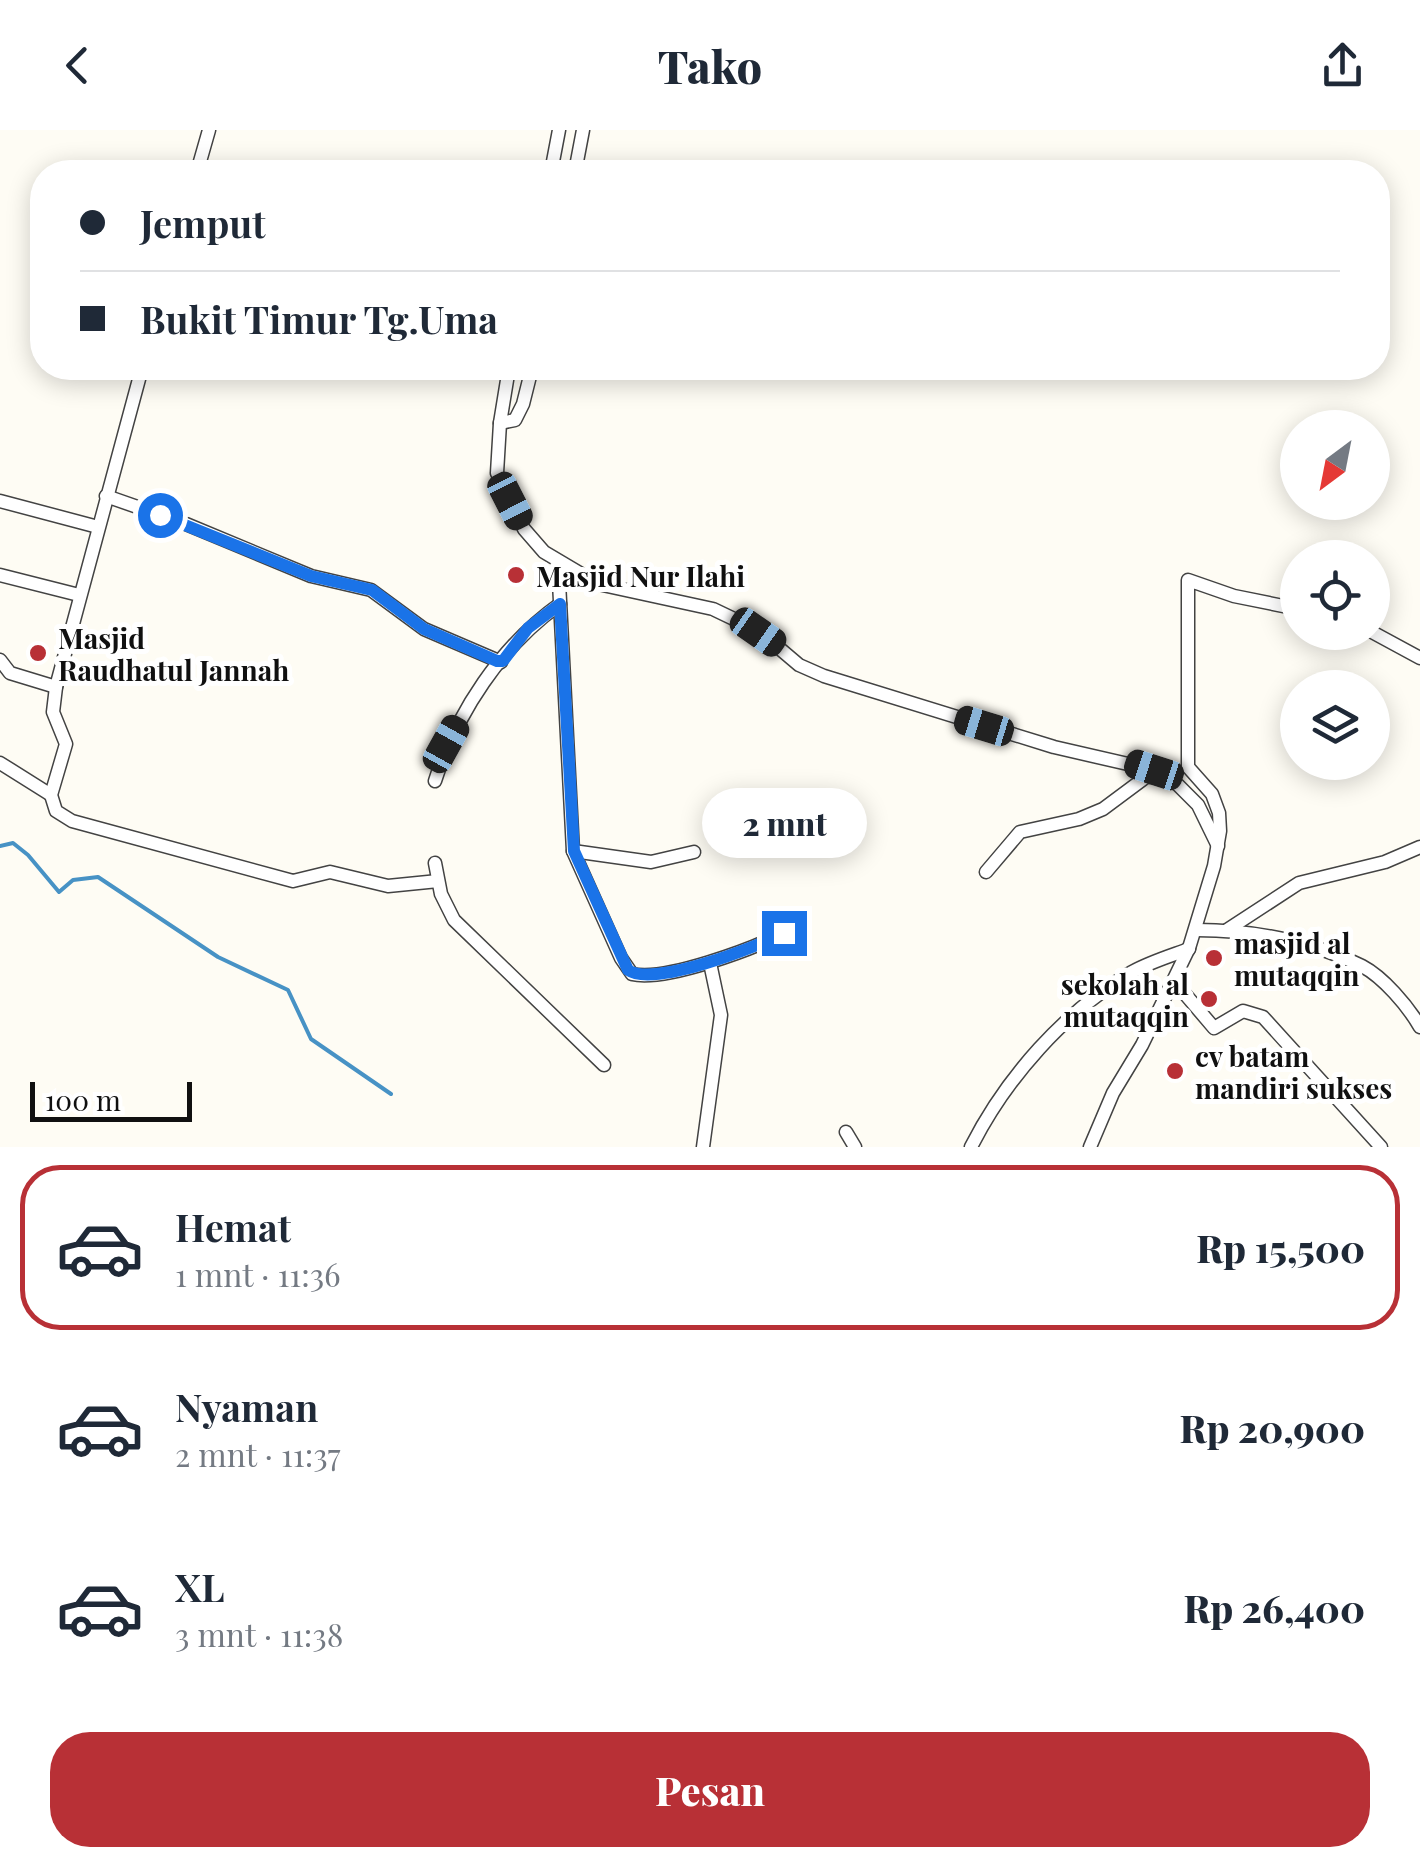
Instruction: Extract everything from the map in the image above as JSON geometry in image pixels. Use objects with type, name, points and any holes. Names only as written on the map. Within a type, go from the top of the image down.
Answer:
[{"type":"street","points":[[200,160],[208,130]]},
{"type":"street","points":[[553,160],[559,130]]},
{"type":"street","points":[[577,160],[583,130]]},
{"type":"street","points":[[139,380],[56,687],[53,712],[66,744],[51,795],[56,811],[65,819],[293,881],[330,872],[388,886],[438,881]]},
{"type":"street","points":[[508,380],[500,423],[498,473],[524,529],[558,562],[614,588],[713,609],[758,632],[799,665],[824,676],[1054,748],[1133,763],[1165,776],[1198,805],[1218,846]]},
{"type":"street","points":[[500,423],[515,420],[524,404],[529,380]]},
{"type":"street","points":[[106,496],[311,576],[372,590],[424,629],[501,662]]},
{"type":"street","points":[[0,501],[98,527]]},
{"type":"street","points":[[558,562],[574,851],[621,958],[632,974],[644,976],[710,963],[784,933]]},
{"type":"street","points":[[0,575],[79,595]]},
{"type":"street","points":[[1090,1147],[1113,1093],[1142,1045],[1189,948],[1218,846],[1219,814],[1212,794],[1188,767],[1188,580],[1234,596],[1280,605]]},
{"type":"street","points":[[435,781],[446,744],[464,712],[528,628],[560,604]]},
{"type":"street","points":[[1390,642],[1420,658]]},
{"type":"street","points":[[0,660],[10,673],[56,687]]},
{"type":"street","points":[[0,763],[51,795]]},
{"type":"street","points":[[986,872],[1020,832],[1079,819],[1103,809],[1146,777],[1165,776]]},
{"type":"street","points":[[1227,930],[1299,883],[1385,862],[1420,847]]},
{"type":"street","points":[[574,851],[638,862],[694,852]]},
{"type":"street","points":[[435,863],[446,908],[454,920],[604,1065]]},
{"type":"street","points":[[1196,930],[1227,930],[1290,940],[1364,967],[1420,1023]]},
{"type":"street","points":[[971,1147],[1003,1094],[1067,1021],[1134,972],[1189,948]]},
{"type":"street","points":[[703,1147],[721,1015],[710,963]]},
{"type":"street","points":[[1174,981],[1214,1028],[1243,1011],[1263,1017],[1381,1147]]},
{"type":"street","points":[[846,1132],[855,1147]]},
{"type":"waterway","points":[[0,846],[13,843],[59,892],[73,880],[98,877],[218,957],[288,990],[311,1039],[391,1094]]},
{"type":"place","name":"Masjid Nur Ilahi","points":[[516,575]]},
{"type":"place","name":"Masjid Raudhatul Jannah","points":[[38,653]]},
{"type":"place","name":"masjid al mutaqqin","points":[[1214,958]]},
{"type":"place","name":"sekolah al mutaqqin","points":[[1209,999]]},
{"type":"place","name":"cv batam mandiri sukses","points":[[1175,1071]]},
{"type":"route","points":[[160,515],[311,576],[372,590],[424,629],[501,662],[536,620],[560,604],[574,851],[628,970],[644,976],[710,963],[784,933]]}]
